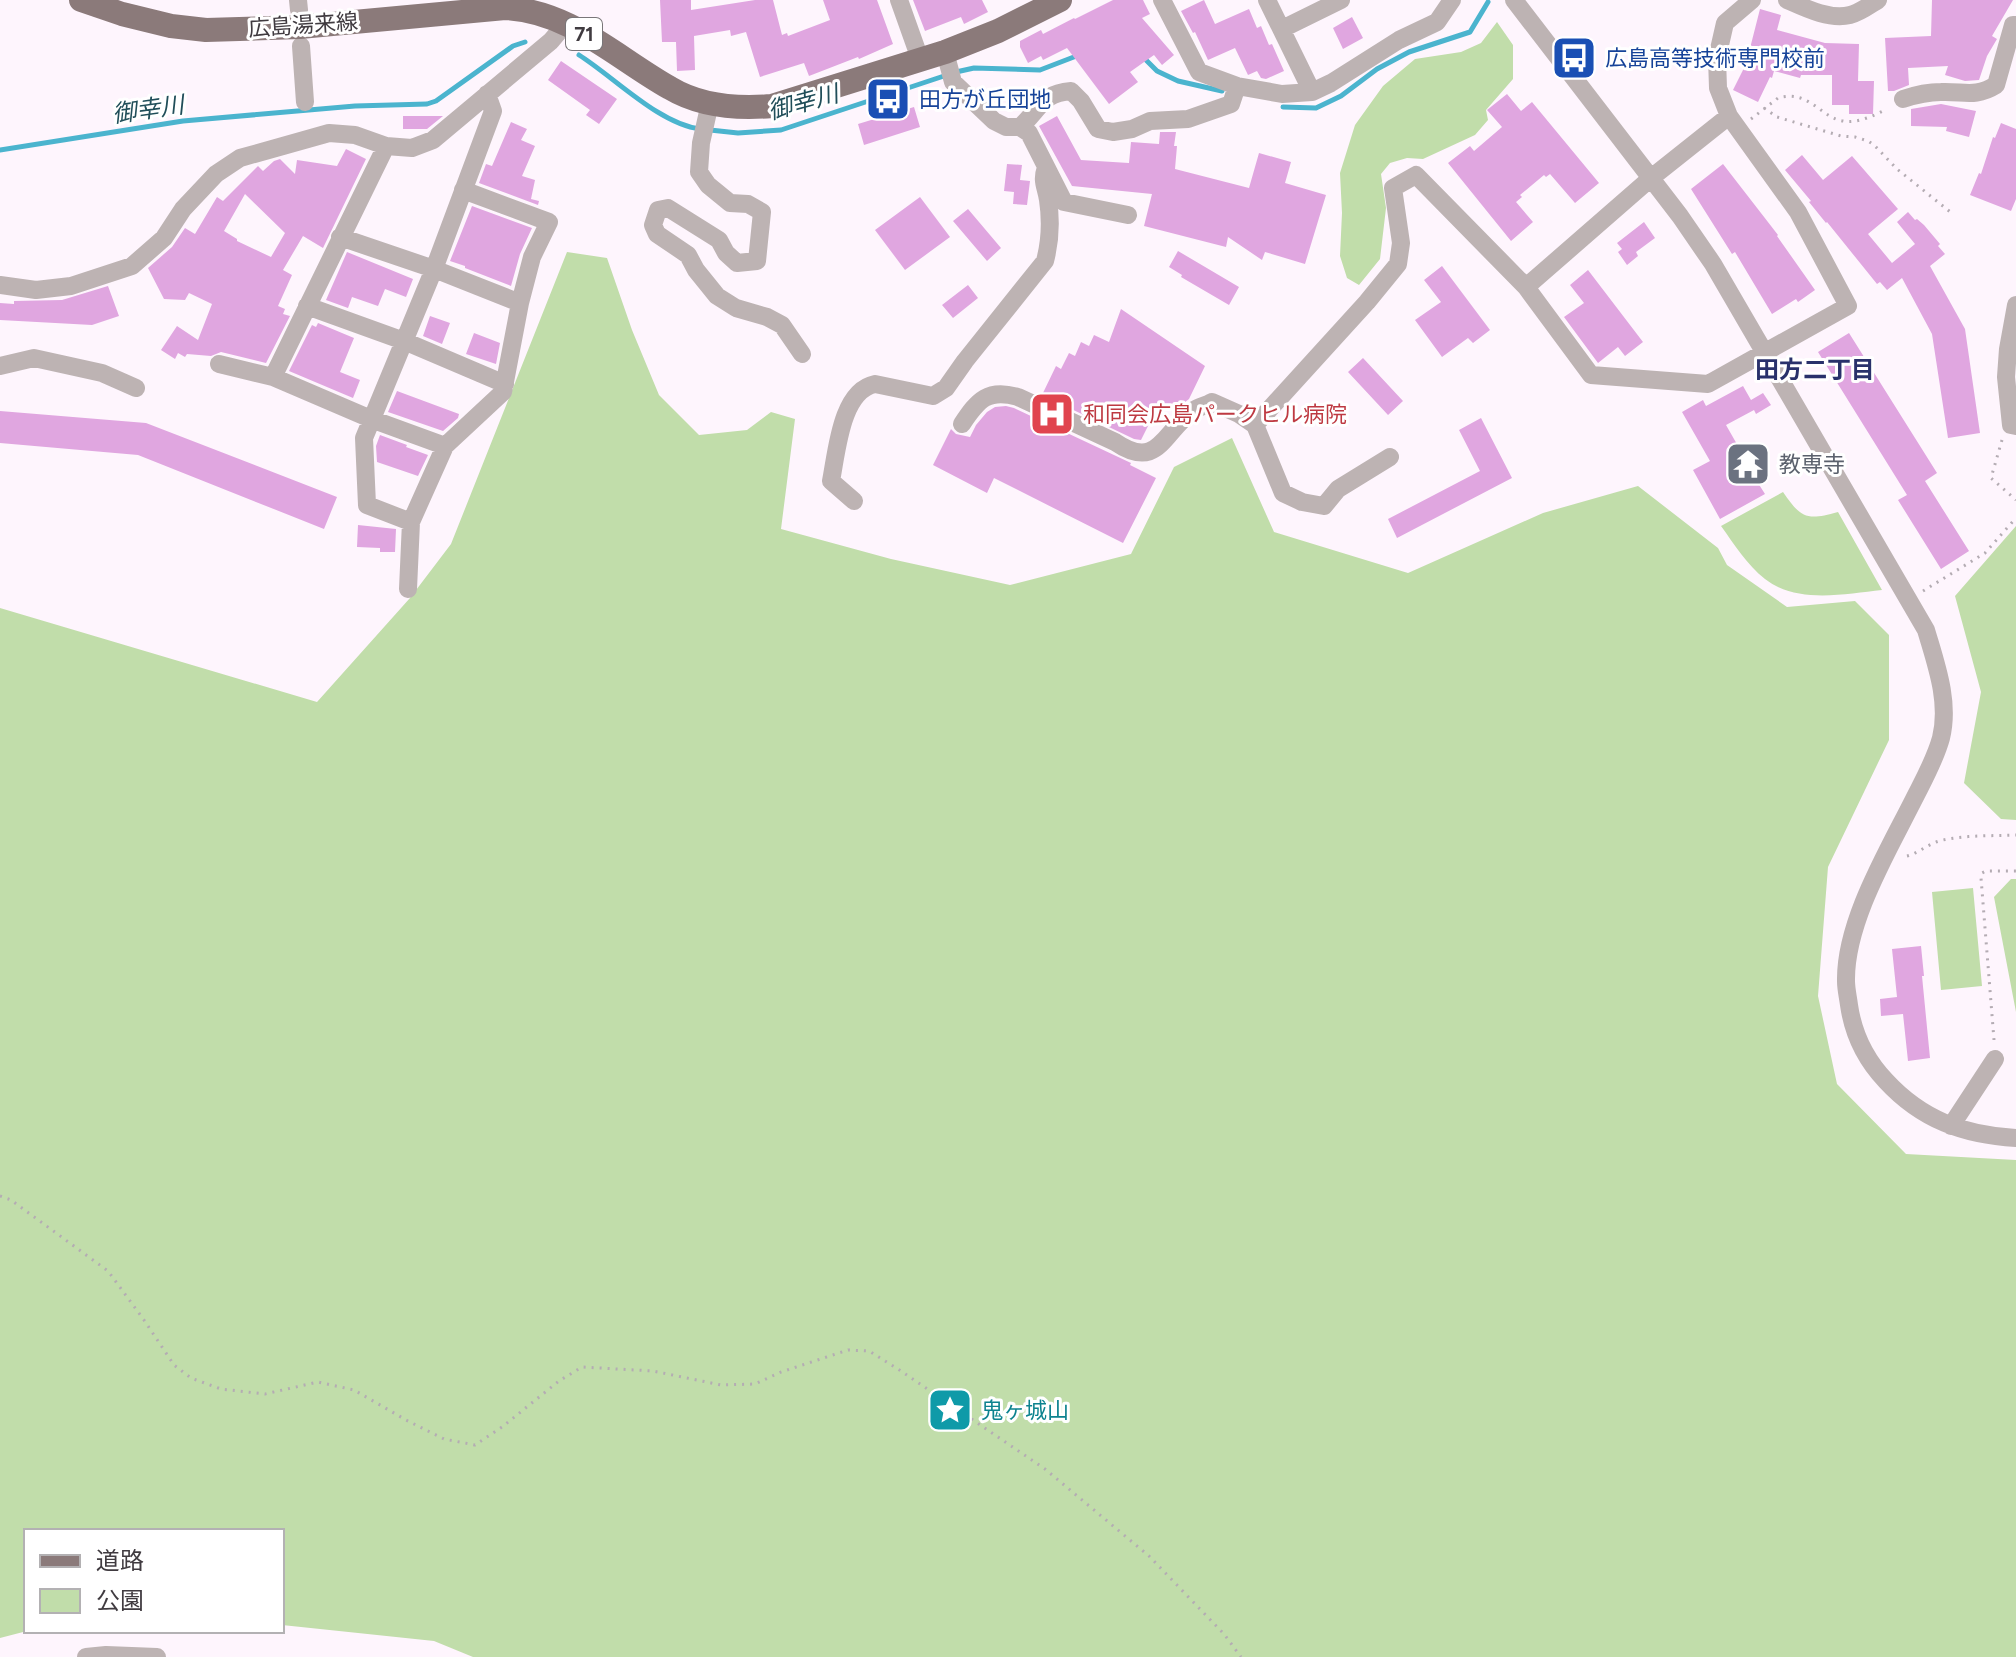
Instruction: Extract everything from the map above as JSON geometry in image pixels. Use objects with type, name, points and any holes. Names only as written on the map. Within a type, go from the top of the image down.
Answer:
[{"type":"main road","name":"広島湯来線","points":[[81,0],[171,26],[206,30],[300,27],[505,8],[543,13],[566,23],[671,89],[723,107],[772,106],[945,52],[998,31],[1060,0]]},
{"type":"street","points":[[899,0],[920,59]]},
{"type":"street","points":[[1162,0],[1199,72],[1237,86],[1282,94],[1312,92],[1331,83],[1399,40],[1437,22],[1452,0]]},
{"type":"street","points":[[1267,0],[1312,92]]},
{"type":"street","points":[[1282,29],[1341,0]]},
{"type":"street","points":[[1514,0],[1680,216],[1713,264],[1926,630],[1943,700],[1942,735],[1933,762],[1861,910],[1850,948],[1846,981],[1851,1020],[1860,1044],[1877,1072],[1897,1093],[1921,1111],[1951,1126],[1987,1136],[2016,1138]]},
{"type":"street","points":[[1255,425],[1398,264],[1401,243],[1393,188],[1416,175],[1526,287],[1591,375],[1708,384],[1848,306],[1798,212],[1734,122],[1718,88],[1717,58],[1725,23],[1752,0]]},
{"type":"street","points":[[1787,0],[1826,14],[1850,15],[1878,0]]},
{"type":"street","points":[[0,285],[36,290],[71,286],[132,266],[164,238],[183,209],[216,174],[240,158],[329,133],[355,135],[386,146],[412,148],[433,140],[551,41],[566,23]]},
{"type":"street","points":[[1903,99],[1939,91],[1983,93],[1996,85],[2013,25],[2016,25]]},
{"type":"street","points":[[301,46],[305,102]]},
{"type":"street","points":[[945,52],[953,82],[994,121],[1006,127],[1020,127],[1029,133],[1064,202],[1128,215]]},
{"type":"street","points":[[1020,127],[1044,99],[1058,92],[1071,91],[1098,129],[1113,132],[1132,129],[1150,121],[1188,119],[1231,104],[1237,86]]},
{"type":"street","points":[[411,522],[367,505],[364,438],[434,269],[493,111],[487,94]]},
{"type":"street","points":[[710,103],[701,143],[699,172],[708,185],[730,203],[748,204],[762,212],[757,261],[737,263],[726,253],[719,240],[668,208],[658,210],[653,225],[657,234],[688,255],[717,296],[736,308],[782,325],[802,354]]},
{"type":"street","points":[[1526,287],[1651,178],[1734,122]]},
{"type":"street","points":[[273,377],[386,146]]},
{"type":"street","points":[[854,501],[831,481],[847,410],[856,394],[866,386],[875,384],[933,396],[946,388],[1045,261],[1050,243],[1048,201],[1042,179],[1046,167]]},
{"type":"street","points":[[408,589],[411,522],[445,446],[503,392],[532,257],[549,222],[463,190]]},
{"type":"street","points":[[340,237],[520,303]]},
{"type":"street","points":[[2013,425],[2006,377],[2016,305]]},
{"type":"street","points":[[307,306],[404,341],[505,384]]},
{"type":"street","points":[[0,366],[34,358],[102,373],[136,388]]},
{"type":"street","points":[[219,364],[273,377],[371,419],[445,446]]},
{"type":"street","points":[[962,424],[976,403],[1004,392],[1127,450],[1153,452],[1194,410],[1212,402],[1255,425],[1283,493],[1302,502],[1324,506],[1338,489],[1390,457]]},
{"type":"street","points":[[1951,1126],[1995,1059]]},
{"type":"street","points":[[87,1657],[157,1657]]},
{"type":"path","points":[[1734,122],[1778,98],[1789,96],[1810,102],[1840,121],[1848,122],[1879,113],[1903,99]]},
{"type":"path","points":[[1764,108],[1777,117],[1868,141],[1954,215]]},
{"type":"path","points":[[2013,425],[2005,429],[1991,478],[2016,500]]},
{"type":"path","points":[[1923,591],[1985,553],[2016,518]]},
{"type":"path","points":[[1907,856],[1942,840],[2016,835]]},
{"type":"path","points":[[1995,1059],[1981,878],[1986,871],[2016,871]]},
{"type":"path","points":[[0,1196],[11,1200],[108,1271],[174,1365],[191,1378],[221,1389],[265,1394],[318,1382],[354,1390],[444,1439],[475,1445],[582,1367],[653,1371],[721,1385],[755,1384],[848,1350],[869,1351],[1045,1469],[1149,1556],[1224,1634],[1241,1657]]},
{"type":"green space","points":[[1497,22],[1513,45],[1513,79],[1486,110],[1488,120],[1475,135],[1423,159],[1407,158],[1390,163],[1381,174],[1386,208],[1380,259],[1359,285],[1347,278],[1340,256],[1340,173],[1355,125],[1383,86],[1415,59],[1461,52],[1481,43]]},
{"type":"green space","points":[[567,252],[607,258],[659,395],[699,435],[747,430],[771,412],[795,419],[781,529],[891,559],[1010,585],[1131,554],[1174,467],[1232,438],[1274,532],[1408,573],[1543,513],[1638,486],[1718,548],[1727,565],[1787,607],[1855,601],[1889,635],[1889,740],[1828,867],[1818,996],[1837,1084],[1906,1154],[2016,1160],[2016,1657],[473,1657],[434,1641],[284,1625],[284,1529],[24,1529],[24,1632],[0,1638],[0,608],[317,702],[410,598],[451,544]]},
{"type":"green space","points":[[1783,492],[1805,515],[1838,512],[1882,590],[1806,595],[1778,587],[1758,573],[1721,526]]},
{"type":"green space","points":[[2016,526],[2016,820],[2001,819],[1964,783],[1981,692],[1955,596]]},
{"type":"green space","points":[[2011,879],[2016,879],[2016,1012],[1994,897]]},
{"type":"green space","points":[[1973,888],[1982,986],[1941,990],[1932,892]]},
{"type":"building","points":[[660,0],[691,0],[691,10],[773,0],[782,35],[787,33],[788,36],[830,20],[823,0],[877,0],[893,44],[809,76],[804,63],[760,77],[746,32],[731,36],[730,30],[694,36],[695,70],[677,71],[676,42],[662,42]]},
{"type":"building","points":[[913,0],[982,0],[988,12],[964,24],[961,17],[925,31]]},
{"type":"building","points":[[1113,0],[1143,0],[1150,14],[1142,18],[1174,55],[1162,65],[1154,55],[1130,72],[1138,82],[1109,104],[1067,48],[1043,60],[1041,56],[1028,63],[1020,41],[1041,30],[1043,34]]},
{"type":"building","points":[[1204,0],[1215,24],[1249,9],[1257,28],[1261,26],[1269,45],[1272,44],[1284,71],[1266,79],[1261,78],[1257,71],[1248,75],[1235,48],[1208,60],[1181,11]]},
{"type":"building","points":[[1932,0],[2013,0],[1992,36],[1997,39],[1979,80],[1965,81],[1945,75],[1948,66],[1908,68],[1909,85],[1888,91],[1885,38],[1931,36]]},
{"type":"building","points":[[1760,9],[1781,15],[1777,30],[1825,43],[1859,44],[1858,81],[1874,81],[1873,114],[1849,114],[1849,105],[1832,105],[1832,75],[1801,75],[1800,78],[1774,71],[1758,102],[1733,90],[1746,64]]},
{"type":"building","points":[[1352,17],[1363,38],[1343,49],[1333,28]]},
{"type":"building","points":[[561,61],[617,99],[599,124],[586,115],[590,110],[548,80]]},
{"type":"building","points":[[1507,94],[1521,111],[1532,102],[1599,183],[1575,203],[1550,174],[1544,175],[1516,202],[1533,222],[1511,241],[1448,163],[1470,146],[1474,151],[1502,127],[1487,110]]},
{"type":"building","points":[[1941,104],[1976,111],[1969,137],[1946,131],[1947,127],[1911,126],[1911,109]]},
{"type":"building","points":[[914,107],[920,127],[864,145],[858,124]]},
{"type":"building","points":[[403,116],[443,116],[427,129],[403,129]]},
{"type":"building","points":[[1057,116],[1081,160],[1129,163],[1131,142],[1159,144],[1160,132],[1176,132],[1175,169],[1249,188],[1259,153],[1291,162],[1285,183],[1326,195],[1305,264],[1265,252],[1262,260],[1228,237],[1226,247],[1144,226],[1152,194],[1072,186],[1039,126]]},
{"type":"building","points":[[511,122],[527,129],[521,140],[535,146],[522,176],[535,180],[531,199],[539,201],[538,205],[479,183],[486,164],[492,166]]},
{"type":"building","points":[[2001,123],[2016,129],[2016,199],[2011,211],[1970,195]]},
{"type":"building","points":[[346,149],[366,159],[323,248],[303,236],[283,270],[292,275],[278,306],[285,309],[283,314],[290,316],[266,363],[221,352],[211,356],[187,354],[185,357],[178,353],[175,359],[161,350],[177,326],[198,340],[212,304],[189,293],[185,300],[164,299],[148,268],[172,247],[185,228],[195,234],[217,197],[223,201],[258,166],[263,171],[280,159],[295,174],[297,160],[337,166]],"holes":[[[245,194],[285,233],[271,257],[237,241],[224,231]]]},
{"type":"building","points":[[1802,155],[1823,180],[1852,156],[1898,209],[1868,234],[1892,263],[1915,244],[1897,222],[1908,212],[1940,244],[1938,246],[1945,254],[1930,266],[1965,329],[1980,433],[1948,438],[1932,334],[1902,278],[1887,290],[1880,282],[1877,284],[1785,170]]},
{"type":"building","points":[[1007,164],[1022,165],[1020,180],[1030,181],[1027,205],[1013,204],[1014,192],[1004,191]]},
{"type":"building","points":[[1723,164],[1778,235],[1815,290],[1772,314],[1735,252],[1732,254],[1691,189]]},
{"type":"building","points":[[920,197],[950,237],[905,270],[875,230]]},
{"type":"building","points":[[472,206],[532,228],[520,254],[511,286],[450,261]]},
{"type":"building","points":[[968,209],[1001,248],[987,261],[953,221]]},
{"type":"building","points":[[1644,222],[1655,238],[1636,252],[1638,256],[1627,265],[1618,252],[1622,249],[1617,243]]},
{"type":"building","points":[[1178,251],[1239,287],[1229,305],[1169,267]]},
{"type":"building","points":[[347,252],[413,279],[406,297],[385,289],[378,306],[352,297],[348,308],[326,300]]},
{"type":"building","points":[[1442,266],[1490,330],[1473,343],[1468,338],[1442,357],[1415,320],[1441,302],[1424,280]]},
{"type":"building","points":[[1588,270],[1643,342],[1625,356],[1618,347],[1598,363],[1564,317],[1584,303],[1570,285]]},
{"type":"building","points":[[968,285],[978,298],[953,318],[942,305]]},
{"type":"building","points":[[108,286],[119,316],[92,325],[0,320],[0,303],[62,300]]},
{"type":"building","points":[[1121,309],[1205,366],[1189,399],[1176,409],[1160,402],[1141,440],[1042,395],[1056,366],[1061,369],[1069,353],[1075,356],[1081,342],[1089,346],[1094,335],[1109,342]]},
{"type":"building","points":[[430,316],[450,323],[442,344],[423,336]]},
{"type":"building","points":[[318,323],[354,338],[340,372],[360,380],[353,398],[289,371],[312,325],[316,327]]},
{"type":"building","points":[[474,333],[500,343],[496,364],[466,354]]},
{"type":"building","points":[[1849,333],[1937,473],[1925,481],[1969,551],[1941,569],[1898,500],[1907,495],[1818,352]]},
{"type":"building","points":[[1363,358],[1403,401],[1388,415],[1348,372]]},
{"type":"building","points":[[1743,386],[1751,400],[1763,393],[1771,405],[1726,425],[1746,460],[1754,456],[1766,478],[1758,483],[1765,494],[1720,519],[1693,470],[1710,461],[1682,412],[1703,400],[1706,406]]},
{"type":"building","points":[[397,391],[459,414],[458,418],[443,431],[388,412]]},
{"type":"building","points":[[1006,406],[1131,463],[1156,478],[1123,543],[994,478],[987,493],[933,465],[951,429],[956,434],[970,437],[987,412]]},
{"type":"building","points":[[0,411],[146,423],[337,497],[324,529],[138,455],[0,443]]},
{"type":"building","points":[[1481,418],[1512,478],[1397,538],[1388,519],[1480,471],[1459,430]]},
{"type":"building","points":[[380,435],[428,455],[418,476],[377,462],[376,446]]},
{"type":"building","points":[[358,525],[396,529],[395,552],[357,547]]},
{"type":"building","points":[[1921,946],[1930,1058],[1908,1061],[1903,1014],[1881,1016],[1880,999],[1897,997],[1892,949]]},
{"type":"waterway","name":"御幸川","points":[[1283,107],[1316,108],[1341,96],[1377,69],[1409,52],[1470,32],[1488,2]]},
{"type":"waterway","name":"御幸川","points":[[0,150],[183,121],[355,106],[427,104],[436,101],[513,46],[525,42]]},
{"type":"waterway","name":"御幸川","points":[[579,55],[653,109],[684,125],[700,129]]},
{"type":"waterway","name":"御幸川","points":[[956,72],[974,68],[1040,70],[1079,55]]},
{"type":"waterway","name":"御幸川","points":[[1142,56],[1157,71],[1178,81],[1222,91]]},
{"type":"waterway","name":"御幸川","points":[[710,130],[738,133],[781,130],[947,75]]},
{"type":"place","name":"広島高等技術専門校前","points":[[1574,58]]},
{"type":"place","name":"田方が丘団地","points":[[888,99]]},
{"type":"place","name":"和同会広島パークヒル病院","points":[[1052,414]]},
{"type":"place","name":"教専寺","points":[[1748,464]]},
{"type":"place","name":"鬼ヶ城山","points":[[950,1410]]},
{"type":"district","name":"田方二丁目","points":[[1815,369]]}]
